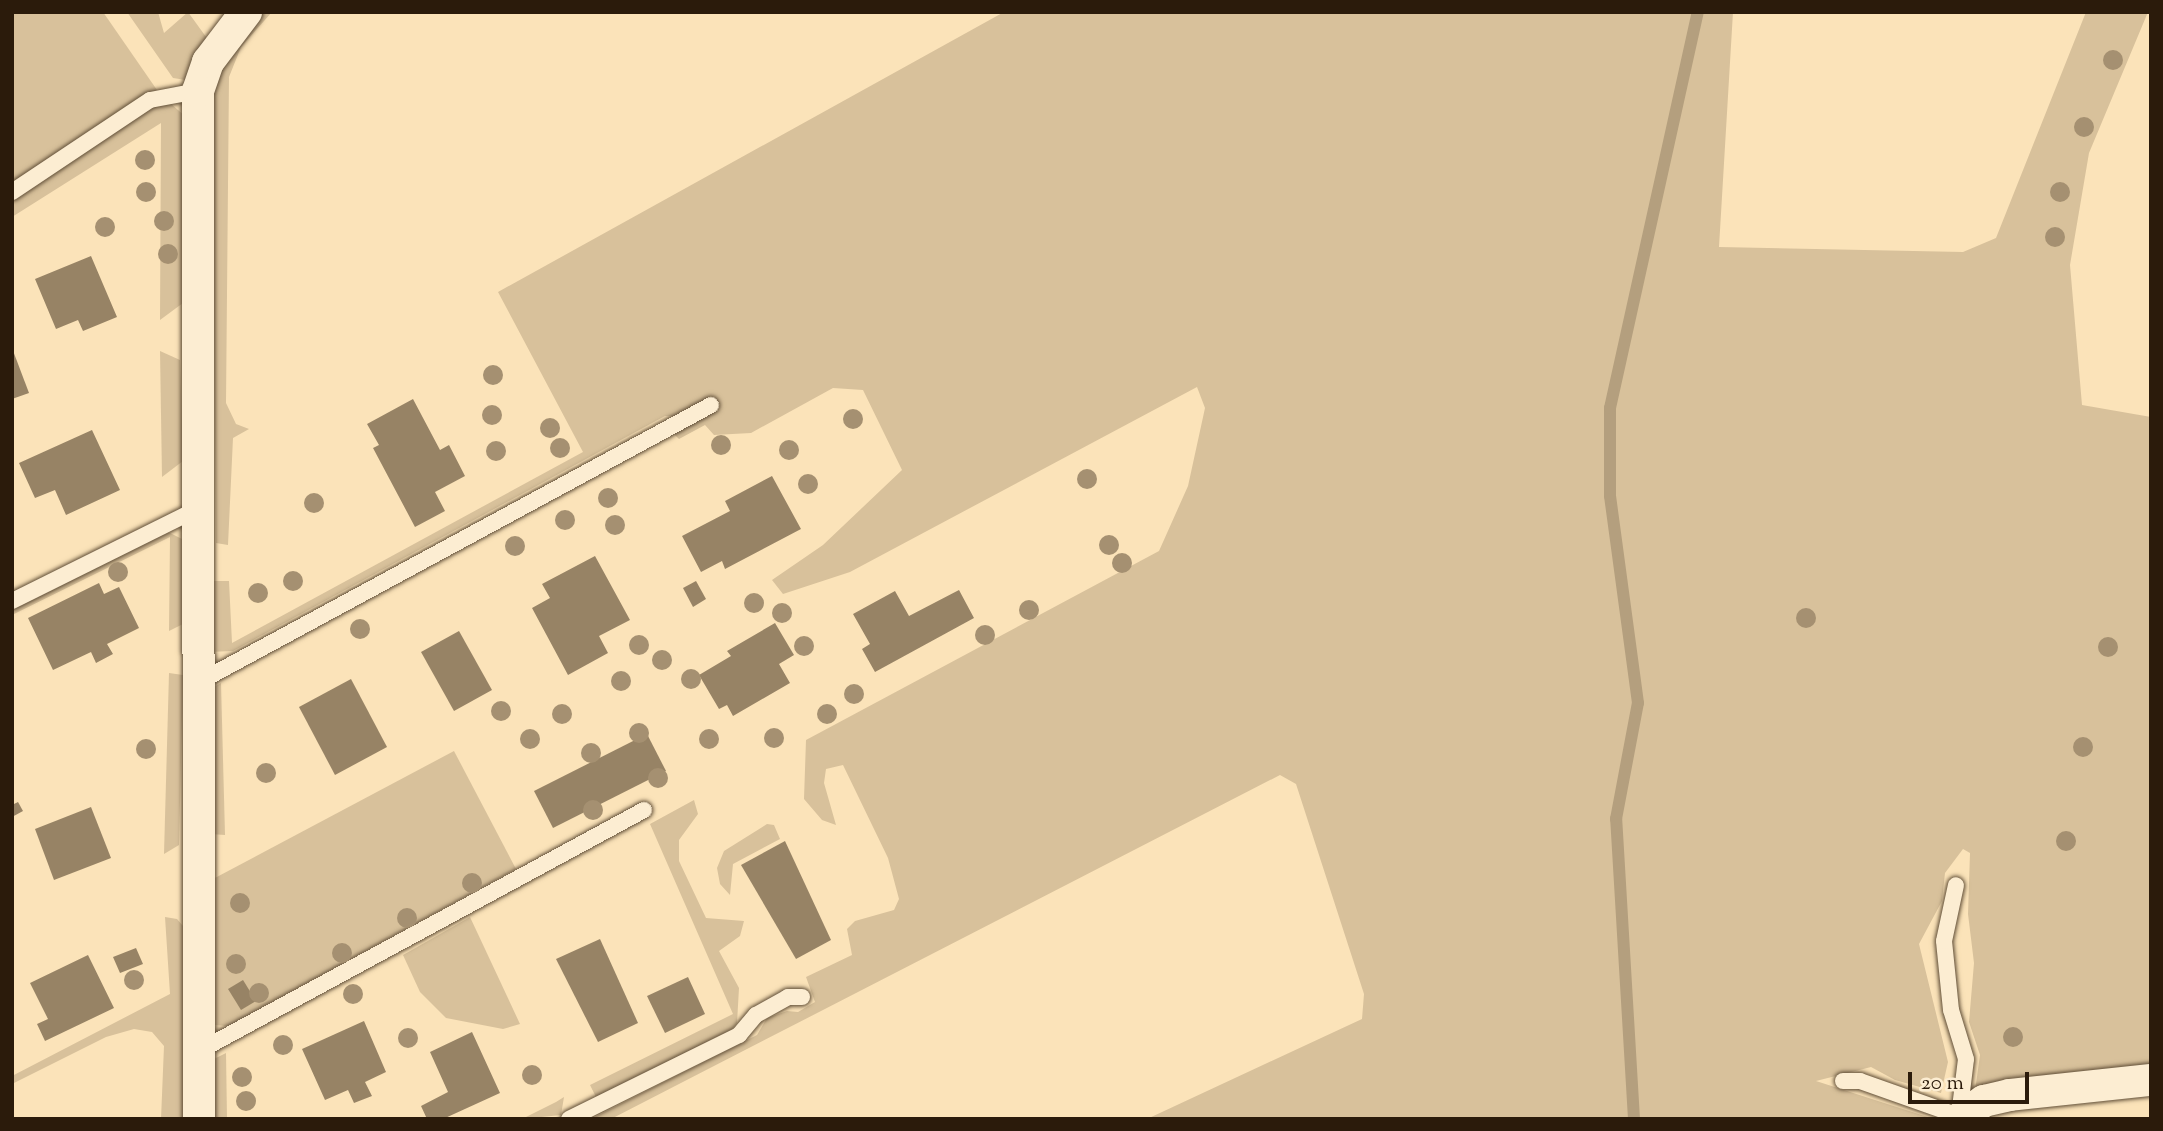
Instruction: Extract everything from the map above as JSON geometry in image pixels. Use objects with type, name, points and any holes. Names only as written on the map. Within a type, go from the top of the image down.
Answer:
[{"type":"street","points":[[199,1119],[201,507],[198,92],[208,62],[246,12]]},
{"type":"street","points":[[1959,1118],[1984,1101],[2010,1095],[2151,1080]]},
{"type":"lane","points":[[12,192],[150,100],[198,92]]},
{"type":"lane","points":[[199,682],[711,405]]},
{"type":"lane","points":[[12,601],[201,507]]},
{"type":"lane","points":[[199,1051],[644,810]]},
{"type":"lane","points":[[1843,1081],[1860,1081],[1959,1118],[1966,1059],[1951,1010],[1944,941],[1956,885]]},
{"type":"lane","points":[[569,1119],[739,1035],[756,1015],[778,1003],[802,997]]},
{"type":"shaded area","points":[[12,12],[103,12],[157,90],[12,185]]},
{"type":"shaded area","points":[[127,12],[158,12],[164,33],[188,12],[209,41],[186,80],[173,78]]},
{"type":"shaded area","points":[[260,12],[272,12],[241,47],[229,77],[226,403],[236,424],[249,429],[233,438],[228,545],[216,543],[212,88],[223,56]]},
{"type":"shaded area","points":[[1004,12],[1733,12],[1719,247],[1963,252],[1996,238],[2086,12],[2148,12],[2089,153],[2070,265],[2082,405],[2151,417],[2151,1068],[1975,1091],[1980,1055],[1969,1022],[1974,963],[1968,914],[1970,853],[1963,849],[1945,873],[1942,901],[1919,944],[1948,1062],[1941,1093],[1895,1080],[1871,1067],[1816,1081],[1934,1119],[1147,1119],[1362,1019],[1364,994],[1296,784],[1280,775],[611,1119],[591,1119],[757,1035],[767,1018],[787,1011],[798,1012],[815,1002],[806,977],[852,955],[847,929],[855,921],[894,910],[899,899],[888,858],[843,765],[826,769],[824,783],[836,825],[822,820],[804,799],[806,740],[1159,551],[1188,486],[1205,408],[1197,387],[850,572],[783,594],[772,580],[823,545],[902,470],[863,390],[833,388],[751,433],[714,435],[705,425],[679,439],[674,434],[676,416],[665,416],[233,651],[208,652],[212,581],[229,581],[232,643],[583,452],[498,292]]},
{"type":"shaded area","points":[[170,103],[186,117],[183,303],[160,320],[161,123],[12,217],[12,202],[117,129],[153,107]]},
{"type":"shaded area","points":[[160,351],[180,360],[183,461],[162,477]]},
{"type":"shaded area","points":[[168,532],[184,540],[185,623],[169,631],[170,537],[12,615],[12,610]]},
{"type":"shaded area","points":[[169,673],[183,675],[179,845],[164,854]]},
{"type":"shaded area","points":[[221,683],[225,835],[210,834],[209,690]]},
{"type":"shaded area","points":[[454,751],[516,869],[228,1026],[214,1025],[213,879]]},
{"type":"shaded area","points":[[694,800],[698,814],[679,840],[679,861],[706,918],[744,921],[740,936],[719,951],[739,988],[737,1023],[731,1030],[596,1097],[590,1085],[733,1014],[650,824]]},
{"type":"shaded area","points":[[767,824],[774,825],[780,839],[733,864],[730,895],[720,884],[717,868],[724,851]]},
{"type":"shaded area","points":[[165,917],[177,919],[183,926],[184,1119],[161,1119],[164,1046],[152,1032],[134,1029],[106,1037],[12,1084],[12,1076],[170,994]]},
{"type":"shaded area","points":[[470,917],[520,1024],[503,1029],[446,1018],[420,992],[403,955]]},
{"type":"shaded area","points":[[226,1053],[227,1119],[212,1119],[210,1061]]},
{"type":"shaded area","points":[[564,1097],[561,1115],[522,1119],[556,1102]]},
{"type":"building","points":[[91,256],[117,317],[83,331],[78,320],[56,329],[35,279]]},
{"type":"building","points":[[12,348],[29,393],[12,399]]},
{"type":"building","points":[[413,399],[440,450],[449,445],[465,476],[435,492],[445,511],[415,527],[373,448],[379,445],[367,424]]},
{"type":"building","points":[[92,430],[120,490],[66,515],[55,490],[35,498],[19,463]]},
{"type":"building","points":[[772,476],[801,529],[725,569],[722,561],[701,572],[682,536],[730,511],[725,501]]},
{"type":"building","points":[[595,556],[630,620],[599,636],[608,653],[568,675],[532,608],[550,598],[542,584]]},
{"type":"building","points":[[696,581],[706,599],[693,607],[683,588]]},
{"type":"building","points":[[99,583],[104,594],[119,587],[139,628],[107,644],[113,654],[96,663],[91,652],[53,670],[28,618]]},
{"type":"building","points":[[959,590],[974,618],[875,672],[862,649],[870,644],[853,614],[895,591],[909,616]]},
{"type":"building","points":[[775,623],[794,655],[779,664],[790,683],[733,716],[727,705],[719,709],[699,675],[731,656],[727,651]]},
{"type":"building","points":[[459,631],[492,690],[454,711],[421,652]]},
{"type":"building","points":[[351,679],[387,747],[335,775],[299,707]]},
{"type":"building","points":[[647,734],[666,771],[553,828],[534,791]]},
{"type":"building","points":[[18,802],[23,811],[12,817],[12,805]]},
{"type":"building","points":[[91,807],[111,858],[54,880],[35,829]]},
{"type":"building","points":[[785,841],[831,940],[796,959],[741,865]]},
{"type":"building","points":[[600,939],[638,1023],[598,1042],[556,959]]},
{"type":"building","points":[[136,948],[143,964],[120,973],[113,957]]},
{"type":"building","points":[[88,955],[114,1008],[45,1041],[37,1024],[48,1019],[30,983]]},
{"type":"building","points":[[688,977],[705,1014],[665,1033],[647,996]]},
{"type":"building","points":[[243,980],[256,1001],[241,1010],[228,989]]},
{"type":"building","points":[[364,1021],[386,1072],[365,1082],[372,1096],[354,1103],[348,1090],[325,1100],[302,1049]]},
{"type":"building","points":[[472,1032],[500,1093],[443,1119],[427,1119],[421,1106],[448,1092],[430,1052]]},
{"type":"waterway","points":[[1634,1119],[1616,819],[1638,703],[1610,496],[1610,408],[1698,12]]}]
